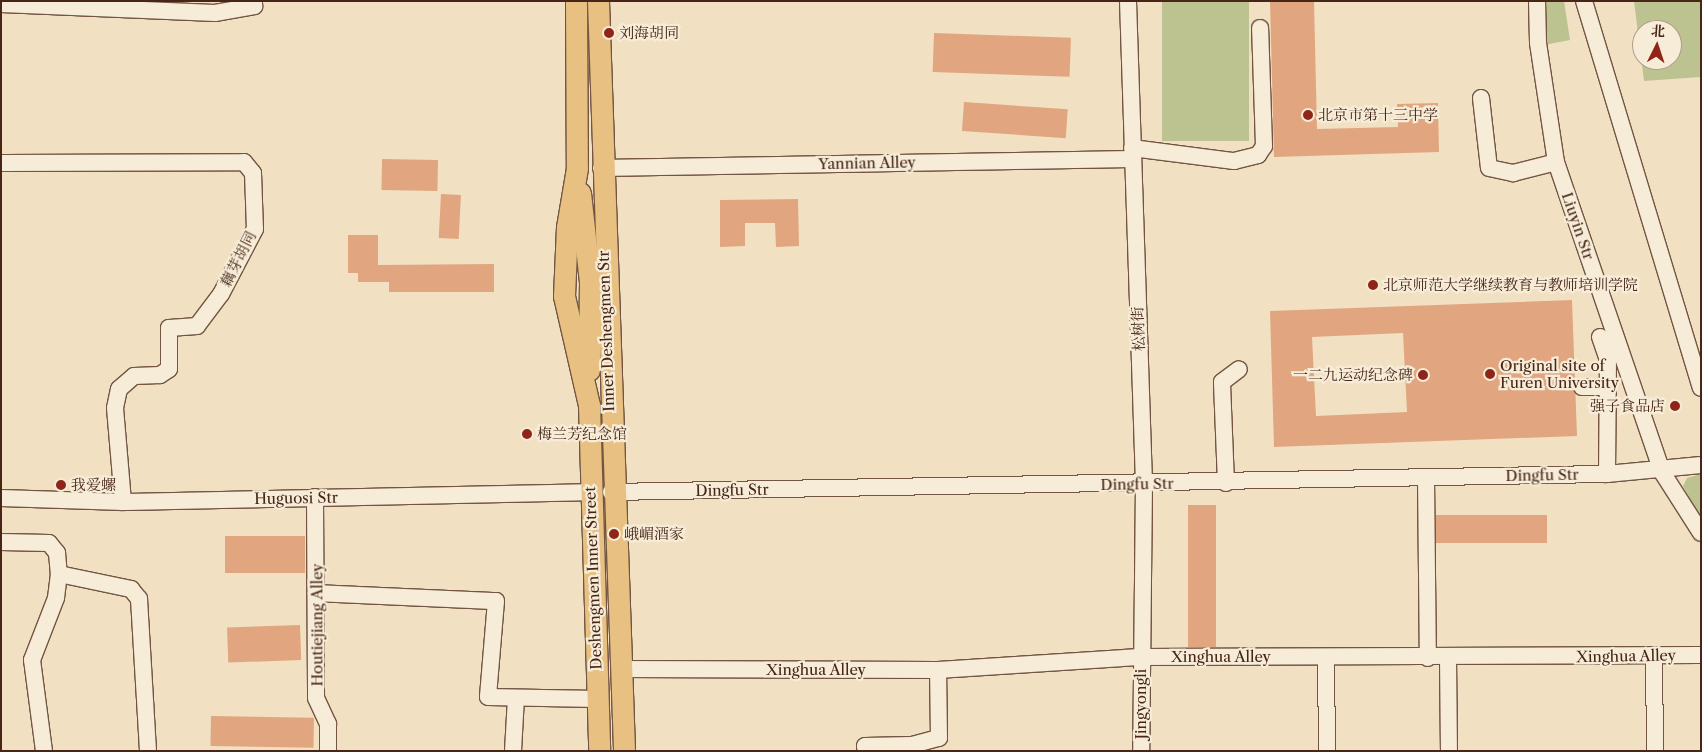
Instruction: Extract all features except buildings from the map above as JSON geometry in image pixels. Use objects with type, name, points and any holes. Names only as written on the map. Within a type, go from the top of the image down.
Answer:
[{"type":"main road","name":"Deshengmen Inner Street","points":[[576,1],[577,168],[567,227],[564,296],[599,405],[590,492],[599,751]]},
{"type":"main road","name":"Inner Deshengmen Str","points":[[598,1],[601,168],[599,405],[612,492],[624,751]]},
{"type":"main road","points":[[590,492],[612,492]]},
{"type":"main road","points":[[592,554],[615,553]]},
{"type":"street","points":[[1,4],[63,4],[215,13],[254,6],[254,1]]},
{"type":"street","name":"松树街","points":[[1128,1],[1144,484],[1141,657]]},
{"type":"street","name":"Liuyin Str","points":[[1537,1],[1538,44],[1556,162],[1662,472],[1701,533]]},
{"type":"street","points":[[1584,1],[1701,388]]},
{"type":"street","name":"Yannian Alley","points":[[601,168],[1132,154],[1234,161],[1258,155],[1264,146],[1260,28]]},
{"type":"street","points":[[1481,98],[1484,155],[1489,168],[1513,173],[1556,162]]},
{"type":"street","name":"藕芽胡同","points":[[1,163],[244,162],[253,173],[256,229],[221,294],[197,326],[169,328],[169,369],[160,375],[134,376],[120,389],[115,408],[123,502]]},
{"type":"street","points":[[1600,337],[1608,360],[1607,474]]},
{"type":"street","points":[[1226,482],[1222,382],[1239,369]]},
{"type":"street","points":[[1582,387],[1608,387]]},
{"type":"street","name":"Dingfu Str","points":[[612,492],[1144,484],[1607,474],[1662,472],[1701,465]]},
{"type":"street","points":[[1426,478],[1428,658]]},
{"type":"street","name":"Huguosi Str","points":[[1,498],[123,502],[590,492]]},
{"type":"street","name":"Houtiejiang Alley","points":[[316,497],[316,698],[328,724],[328,751]]},
{"type":"street","points":[[1,542],[49,543],[57,553],[59,574],[56,598],[32,660],[44,751]]},
{"type":"street","points":[[59,574],[131,589],[139,599],[148,751]]},
{"type":"street","points":[[317,593],[496,602],[488,697],[598,699]]},
{"type":"street","name":"Xinghua Alley","points":[[621,669],[938,670],[1141,657],[1448,658],[1701,655]]},
{"type":"street","points":[[1654,656],[1655,751]]},
{"type":"street","name":"Jingyongli","points":[[1141,657],[1141,751]]},
{"type":"street","points":[[1326,657],[1327,751]]},
{"type":"street","points":[[1448,658],[1449,751]]},
{"type":"street","points":[[866,751],[866,746],[912,745],[939,738],[938,670]]},
{"type":"street","points":[[513,751],[516,698]]},
{"type":"green space","points":[[1162,1],[1249,1],[1249,141],[1162,141]]},
{"type":"green space","points":[[1542,1],[1564,1],[1570,40],[1544,45]]},
{"type":"green space","points":[[1634,1],[1701,1],[1701,77],[1644,81],[1643,70],[1682,70],[1682,20],[1636,20]]},
{"type":"green space","points":[[1701,474],[1701,519],[1683,486],[1687,478]]},
{"type":"place","name":"刘海胡同","points":[[609,33]]},
{"type":"place","name":"北京市第十三中学","points":[[1308,115]]},
{"type":"place","name":"北京师范大学继续教育与教师培训学院","points":[[1373,285]]},
{"type":"place","name":"Original site of Furen University","points":[[1490,374]]},
{"type":"place","name":"一二九运动纪念碑","points":[[1423,375]]},
{"type":"place","name":"强子食品店","points":[[1675,406]]},
{"type":"place","name":"梅兰芳纪念馆","points":[[527,434]]},
{"type":"place","name":"我爱螺","points":[[61,485]]},
{"type":"place","name":"峨嵋酒家","points":[[614,534]]}]
